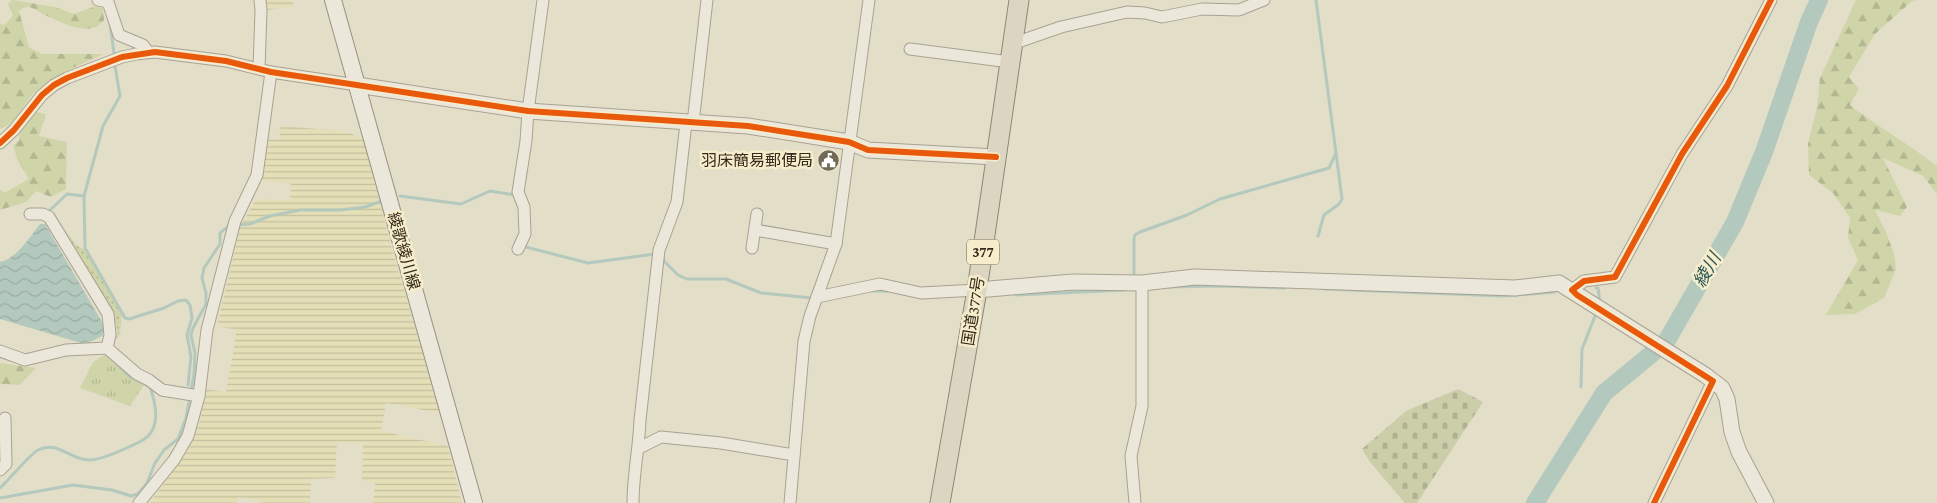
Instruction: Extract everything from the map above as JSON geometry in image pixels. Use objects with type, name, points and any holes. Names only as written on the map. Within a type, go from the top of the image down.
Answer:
[{"type":"highway","name":"国道377号","points":[[940,503],[977,290],[1019,0]]},
{"type":"main road","name":"綾歌綾川線","points":[[333,0],[474,503]]},
{"type":"street","points":[[259,69],[260,0]]},
{"type":"street","points":[[519,246],[525,234],[524,207],[518,192],[543,0]]},
{"type":"street","points":[[633,503],[633,486],[639,448],[640,420],[659,250],[676,202],[707,0]]},
{"type":"street","points":[[790,503],[804,341],[836,244],[869,0]]},
{"type":"street","points":[[910,49],[1011,53],[1061,28],[1127,12],[1144,13],[1162,18],[1202,9],[1239,10],[1264,0]]},
{"type":"street","points":[[1574,293],[1584,281],[1615,277],[1682,154],[1727,86],[1770,0]]},
{"type":"street","points":[[103,1],[119,35],[124,39],[143,45],[148,52]]},
{"type":"street","points":[[0,143],[14,130],[42,95],[54,85],[67,78],[122,57],[148,52],[226,61],[271,72],[528,111],[748,126],[849,142],[868,150],[996,157]]},
{"type":"street","points":[[140,503],[174,460],[188,436],[193,396],[234,224],[256,175],[271,72]]},
{"type":"street","points":[[30,214],[49,216],[108,314],[110,335],[107,348]]},
{"type":"street","points":[[752,248],[757,214]]},
{"type":"street","points":[[755,230],[836,244]]},
{"type":"street","points":[[817,297],[880,284],[921,293],[1073,282],[1142,287],[1195,277],[1515,288],[1559,283],[1722,388],[1732,432],[1739,452],[1766,503]]},
{"type":"street","points":[[1135,503],[1131,456],[1142,406],[1142,287]]},
{"type":"street","points":[[0,350],[25,360],[66,350],[107,348],[137,374],[162,390],[193,396]]},
{"type":"street","points":[[1654,503],[1709,378]]},
{"type":"street","points":[[0,470],[6,464],[5,418]]},
{"type":"street","points":[[639,448],[662,437],[721,443],[794,455]]},
{"type":"shaded area","points":[[265,0],[292,0],[294,6],[267,10]]},
{"type":"shaded area","points":[[281,126],[344,131],[363,138],[392,249],[440,413],[386,403],[381,431],[448,446],[462,503],[373,503],[375,482],[362,481],[363,443],[337,442],[335,478],[311,479],[310,503],[261,503],[261,501],[238,497],[237,503],[150,503],[190,447],[201,417],[203,389],[226,392],[237,330],[217,326],[240,227],[255,201],[265,199],[290,200],[291,184],[262,180],[267,140],[279,139]]},
{"type":"green space","points":[[12,0],[55,7],[74,14],[96,6],[103,8],[104,20],[98,26],[83,29],[66,24],[28,7],[19,11],[29,47],[42,54],[104,54],[52,79],[31,96],[16,118],[0,129],[0,24],[5,25],[13,15],[8,4]]},
{"type":"green space","points":[[1856,0],[1918,0],[1912,1],[1875,34],[1849,77],[1859,89],[1850,105],[1937,166],[1937,194],[1923,176],[1883,158],[1907,207],[1900,216],[1875,210],[1894,254],[1896,269],[1884,298],[1855,314],[1826,315],[1858,260],[1848,238],[1850,218],[1833,193],[1809,175],[1808,144],[1817,107],[1820,78]]},
{"type":"green space","points":[[37,112],[46,114],[39,136],[67,142],[66,189],[51,197],[36,191],[26,202],[0,210],[0,189],[4,193],[29,179],[18,161],[13,146],[19,140],[21,128]]},
{"type":"green space","points":[[59,220],[75,244],[85,250],[122,313],[120,334],[116,339],[117,329],[112,311]]},
{"type":"green space","points":[[106,354],[146,382],[130,406],[80,388],[93,362]]},
{"type":"green space","points":[[0,363],[36,368],[20,385],[0,384]]},
{"type":"green space","points":[[1458,389],[1483,402],[1417,503],[1405,503],[1370,462],[1362,449],[1406,411]]},
{"type":"water","points":[[40,224],[45,224],[102,322],[105,330],[102,336],[90,342],[81,343],[0,319],[0,262],[12,257]]},
{"type":"waterway","points":[[1316,0],[1342,199],[1339,204],[1324,215],[1318,236]]},
{"type":"waterway","name":"綾川","points":[[1535,503],[1604,393],[1666,342],[1735,222],[1764,152],[1809,22],[1819,0]]},
{"type":"waterway","points":[[110,24],[114,53]]},
{"type":"waterway","points":[[115,66],[120,96],[103,126],[84,196],[85,248],[125,318],[129,319],[164,308],[178,301],[186,300],[190,305],[192,318],[187,335],[191,357],[188,385]]},
{"type":"waterway","points":[[1134,276],[1135,235],[1187,215],[1220,199],[1329,168],[1336,153]]},
{"type":"waterway","points":[[400,196],[461,204],[490,191],[515,195]]},
{"type":"waterway","points":[[49,211],[67,194],[84,196]]},
{"type":"waterway","points":[[236,225],[250,224],[270,216],[300,210],[340,210],[365,207],[382,201]]},
{"type":"waterway","points":[[0,498],[73,485],[112,490],[131,496],[138,494],[147,483],[155,463],[164,450],[178,439],[186,418],[194,374],[195,353],[191,335],[206,304],[206,293],[202,278],[204,268],[220,244],[220,233],[230,225]]},
{"type":"waterway","points":[[522,246],[588,263],[655,254]]},
{"type":"waterway","points":[[663,255],[664,261],[678,275],[687,279],[726,279],[761,293],[812,298]]},
{"type":"waterway","points":[[1169,287],[1285,288]]},
{"type":"waterway","points":[[1596,288],[1598,288],[1600,303]]},
{"type":"waterway","points":[[1324,289],[1503,296],[1555,292]]},
{"type":"waterway","points":[[1016,295],[1125,290]]},
{"type":"waterway","points":[[871,291],[887,291]]},
{"type":"waterway","points":[[1581,387],[1582,349],[1597,311]]},
{"type":"waterway","points":[[0,488],[38,450],[52,447],[82,459],[93,460],[127,448],[149,435],[153,429],[156,416],[150,387],[129,376],[116,363]]},
{"type":"cycle path","points":[[1654,503],[1713,381],[1572,290],[1584,281],[1615,277],[1682,154],[1727,86],[1771,0]]},
{"type":"cycle path","points":[[0,143],[14,130],[42,95],[54,85],[67,78],[122,57],[155,52],[226,61],[271,72],[528,111],[748,126],[849,142],[868,150],[996,157]]},
{"type":"place","name":"羽床簡易郵便局","points":[[829,160]]}]
